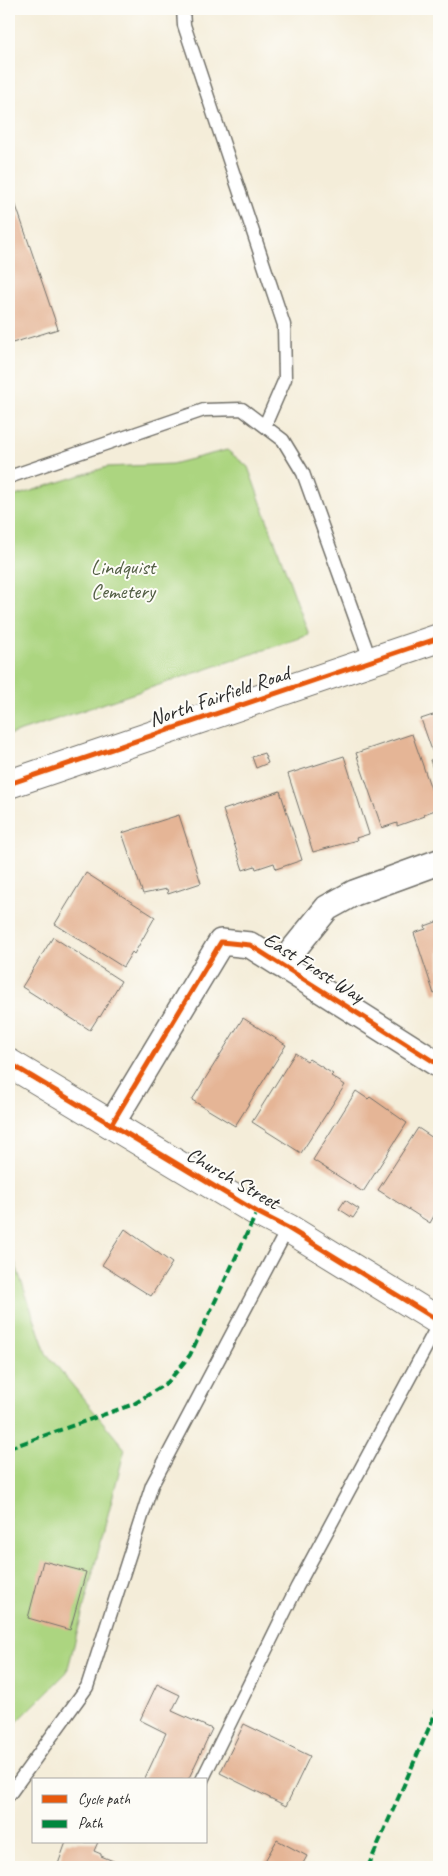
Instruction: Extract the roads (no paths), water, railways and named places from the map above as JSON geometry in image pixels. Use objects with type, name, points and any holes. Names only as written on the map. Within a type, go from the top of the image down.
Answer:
[{"type":"street","name":"North Fairfield Road","points":[[9,784],[439,638]]},
{"type":"street","points":[[281,965],[327,908],[354,893],[439,862]]},
{"type":"street","name":"East Frost Way","points":[[111,1125],[222,942],[250,945],[439,1065]]},
{"type":"street","name":"Church Street","points":[[9,1064],[288,1228],[439,1322]]},
{"type":"lane","points":[[183,9],[184,25],[284,325],[285,379],[265,425]]},
{"type":"lane","points":[[9,477],[204,410],[242,409],[283,440],[303,473],[371,662]]},
{"type":"lane","points":[[9,1795],[87,1687],[152,1485],[288,1228]]},
{"type":"lane","points":[[203,1778],[297,1587],[439,1322]]},
{"type":"park label","name":"Lindquist Cemetery","points":[[123,579]]}]
